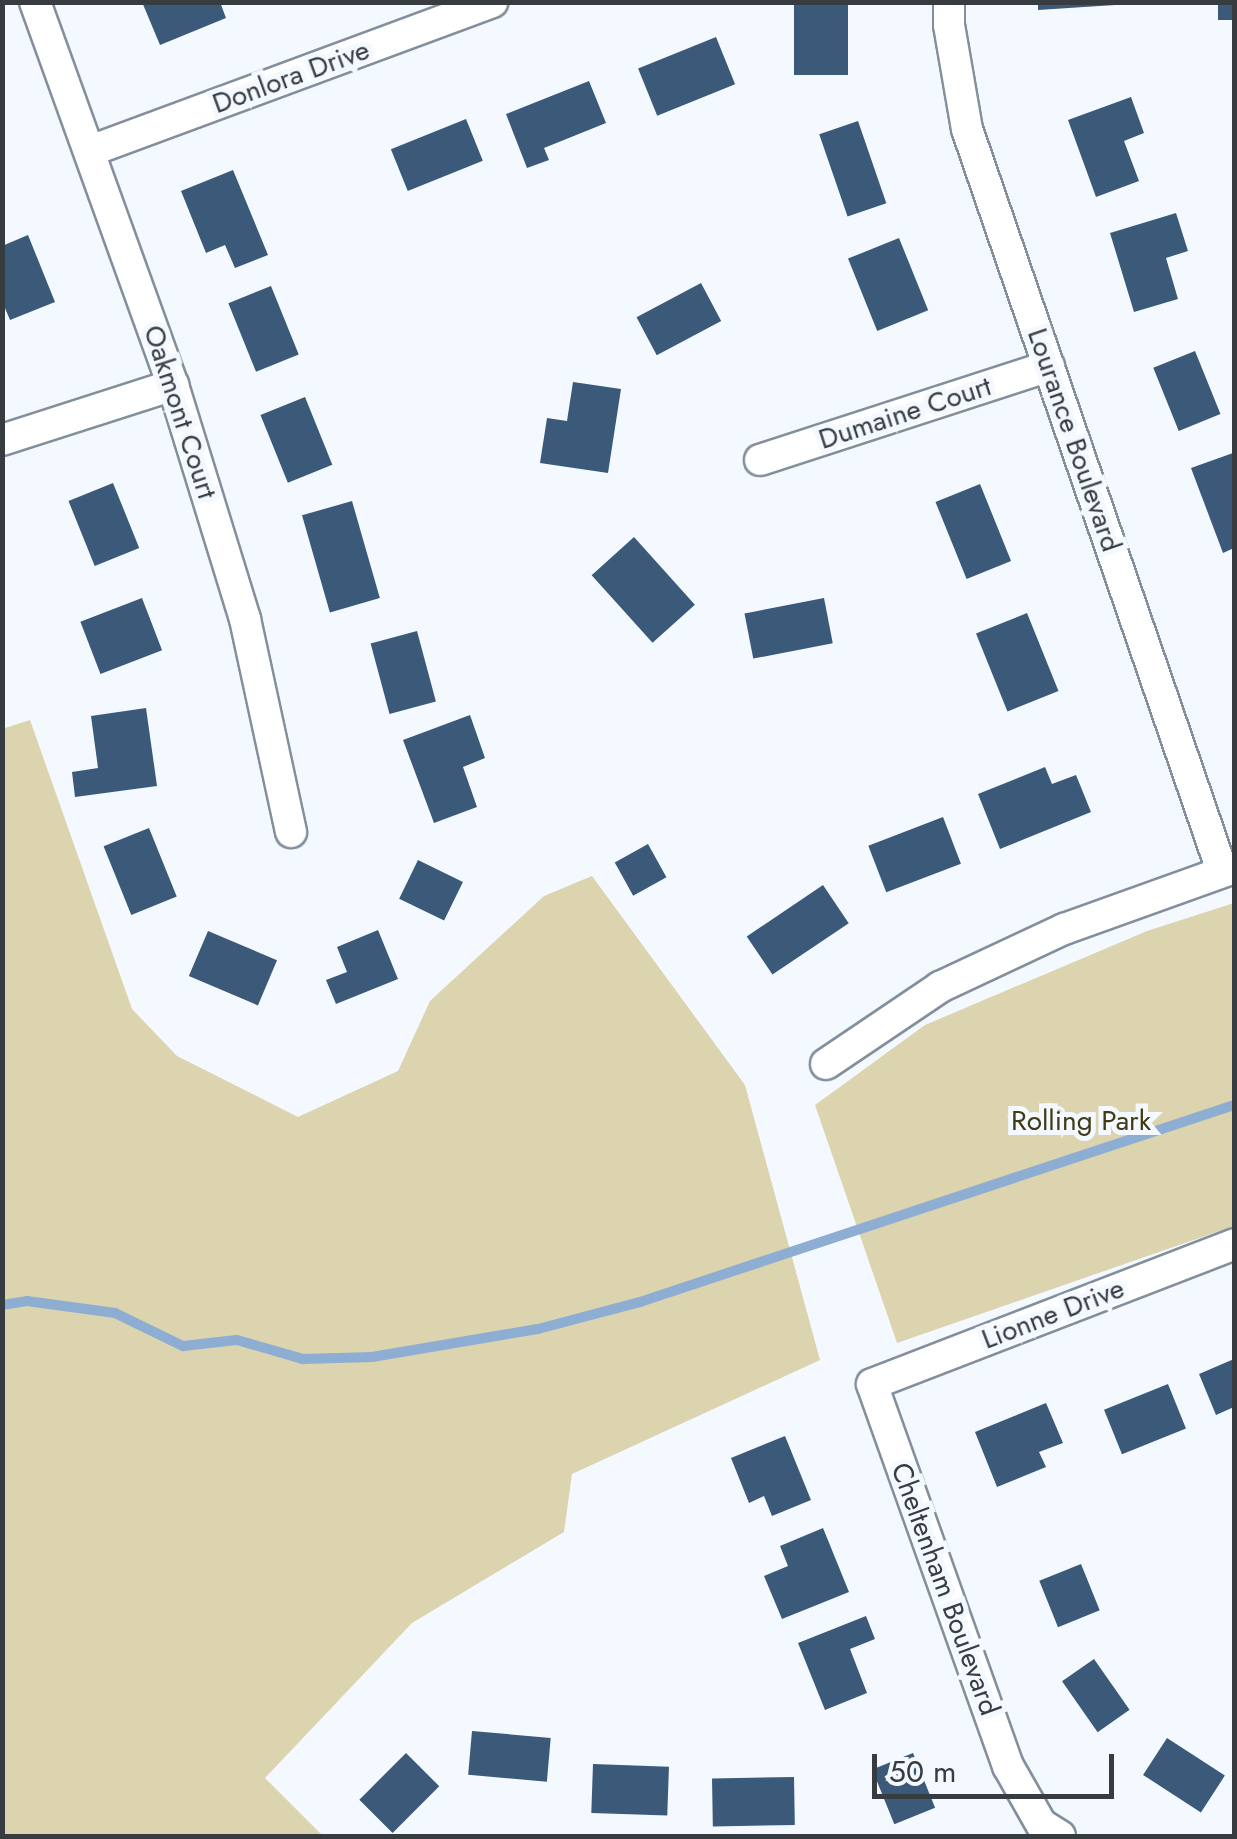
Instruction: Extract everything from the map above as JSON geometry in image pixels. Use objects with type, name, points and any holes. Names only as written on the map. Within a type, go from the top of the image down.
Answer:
[{"type":"street","name":"Oakmont Court","points":[[34,2],[173,385],[246,619],[291,832]]},
{"type":"street","name":"Donlora Drive","points":[[90,151],[492,2]]},
{"type":"street","name":"Lourance Boulevard","points":[[949,2],[949,25],[967,129],[1228,870]]},
{"type":"street","name":"Dumaine Court","points":[[760,460],[1050,366]]},
{"type":"street","points":[[2,440],[173,385]]},
{"type":"street","points":[[826,1064],[940,987],[1064,928],[1228,870]]},
{"type":"street","name":"Lionne Drive","points":[[872,1384],[1234,1244]]},
{"type":"street","name":"Cheltenham Boulevard","points":[[872,1384],[1008,1766],[1041,1832]]},
{"type":"green space","points":[[30,720],[132,1009],[177,1056],[298,1117],[398,1071],[430,1001],[544,896],[592,876],[745,1085],[820,1360],[572,1474],[564,1532],[412,1623],[265,1778],[323,1836],[3,1836],[2,729]]},
{"type":"green space","name":"Rolling Park","points":[[1234,903],[1234,1226],[897,1343],[815,1105],[925,1025],[1147,931]]},
{"type":"building","points":[[142,2],[220,2],[226,18],[160,45]]},
{"type":"building","points":[[794,2],[848,2],[848,75],[794,75]]},
{"type":"building","points":[[1038,2],[1115,2],[1115,5],[1038,10]]},
{"type":"building","points":[[1218,2],[1234,2],[1234,20],[1218,20]]},
{"type":"building","points":[[716,37],[735,84],[657,116],[638,68]]},
{"type":"building","points":[[589,81],[606,123],[544,148],[549,160],[527,168],[506,114]]},
{"type":"building","points":[[1131,97],[1144,133],[1124,141],[1139,181],[1096,197],[1068,120]]},
{"type":"building","points":[[466,119],[483,161],[408,191],[391,149]]},
{"type":"building","points":[[858,121],[886,203],[848,217],[819,134]]},
{"type":"building","points":[[233,170],[268,255],[235,268],[225,245],[206,253],[181,191]]},
{"type":"building","points":[[1176,213],[1188,251],[1166,258],[1178,299],[1134,312],[1110,233]]},
{"type":"building","points":[[28,235],[55,302],[10,320],[2,301],[2,246]]},
{"type":"building","points":[[899,238],[928,310],[877,331],[848,259]]},
{"type":"building","points":[[701,283],[721,321],[657,355],[637,317]]},
{"type":"building","points":[[271,286],[299,355],[256,372],[228,303]]},
{"type":"building","points":[[1195,351],[1220,414],[1179,431],[1153,368]]},
{"type":"building","points":[[573,382],[621,389],[608,473],[540,463],[547,418],[567,421]]},
{"type":"building","points":[[305,397],[332,465],[288,483],[260,415]]},
{"type":"building","points":[[1233,453],[1234,548],[1223,553],[1191,468]]},
{"type":"building","points":[[113,483],[139,548],[95,566],[68,501]]},
{"type":"building","points":[[980,484],[1011,561],[967,579],[935,502]]},
{"type":"building","points":[[352,501],[380,598],[330,612],[302,515]]},
{"type":"building","points":[[634,537],[695,605],[653,643],[592,575]]},
{"type":"building","points":[[142,598],[162,650],[100,674],[80,622]]},
{"type":"building","points":[[824,598],[833,643],[753,659],[744,613]]},
{"type":"building","points":[[1027,613],[1058,691],[1007,711],[976,634]]},
{"type":"building","points":[[417,631],[436,702],[390,714],[371,643]]},
{"type":"building","points":[[146,708],[157,786],[75,797],[72,772],[98,768],[91,716]]},
{"type":"building","points":[[470,715],[485,758],[463,767],[477,807],[434,823],[403,740]]},
{"type":"building","points":[[1045,767],[1052,784],[1076,775],[1091,812],[1000,849],[978,794]]},
{"type":"building","points":[[943,817],[961,864],[886,892],[868,846]]},
{"type":"building","points":[[149,828],[177,897],[131,915],[104,846]]},
{"type":"building","points":[[648,844],[666,877],[633,896],[615,862]]},
{"type":"building","points":[[418,860],[463,882],[444,921],[399,899]]},
{"type":"building","points":[[823,885],[849,923],[772,975],[747,936]]},
{"type":"building","points":[[378,930],[398,979],[336,1004],[326,980],[347,972],[337,947]]},
{"type":"building","points":[[208,931],[277,960],[258,1005],[189,976]]},
{"type":"building","points":[[1234,1359],[1234,1407],[1216,1415],[1199,1374]]},
{"type":"building","points":[[1168,1384],[1186,1429],[1122,1454],[1104,1410]]},
{"type":"building","points":[[1046,1403],[1063,1443],[1039,1452],[1046,1467],[997,1487],[975,1432]]},
{"type":"building","points":[[785,1436],[811,1500],[772,1516],[764,1496],[749,1503],[731,1458]]},
{"type":"building","points":[[823,1528],[849,1592],[782,1619],[764,1576],[788,1566],[780,1546]]},
{"type":"building","points":[[1081,1564],[1100,1610],[1058,1627],[1039,1581]]},
{"type":"building","points":[[866,1616],[875,1639],[850,1649],[867,1693],[825,1710],[798,1643]]},
{"type":"building","points":[[1094,1659],[1130,1710],[1098,1732],[1062,1681]]},
{"type":"building","points":[[472,1731],[551,1738],[547,1782],[468,1775]]},
{"type":"building","points":[[1167,1738],[1225,1776],[1201,1812],[1143,1775]]},
{"type":"building","points":[[406,1753],[439,1786],[393,1833],[359,1800]]},
{"type":"building","points":[[913,1753],[935,1808],[894,1824],[872,1769]]},
{"type":"building","points":[[593,1764],[669,1767],[667,1816],[591,1813]]},
{"type":"building","points":[[794,1777],[795,1825],[713,1826],[712,1778]]},
{"type":"waterway","points":[[2,1305],[27,1301],[115,1313],[183,1346],[237,1340],[303,1359],[372,1357],[538,1329],[640,1302],[1234,1105]]}]
